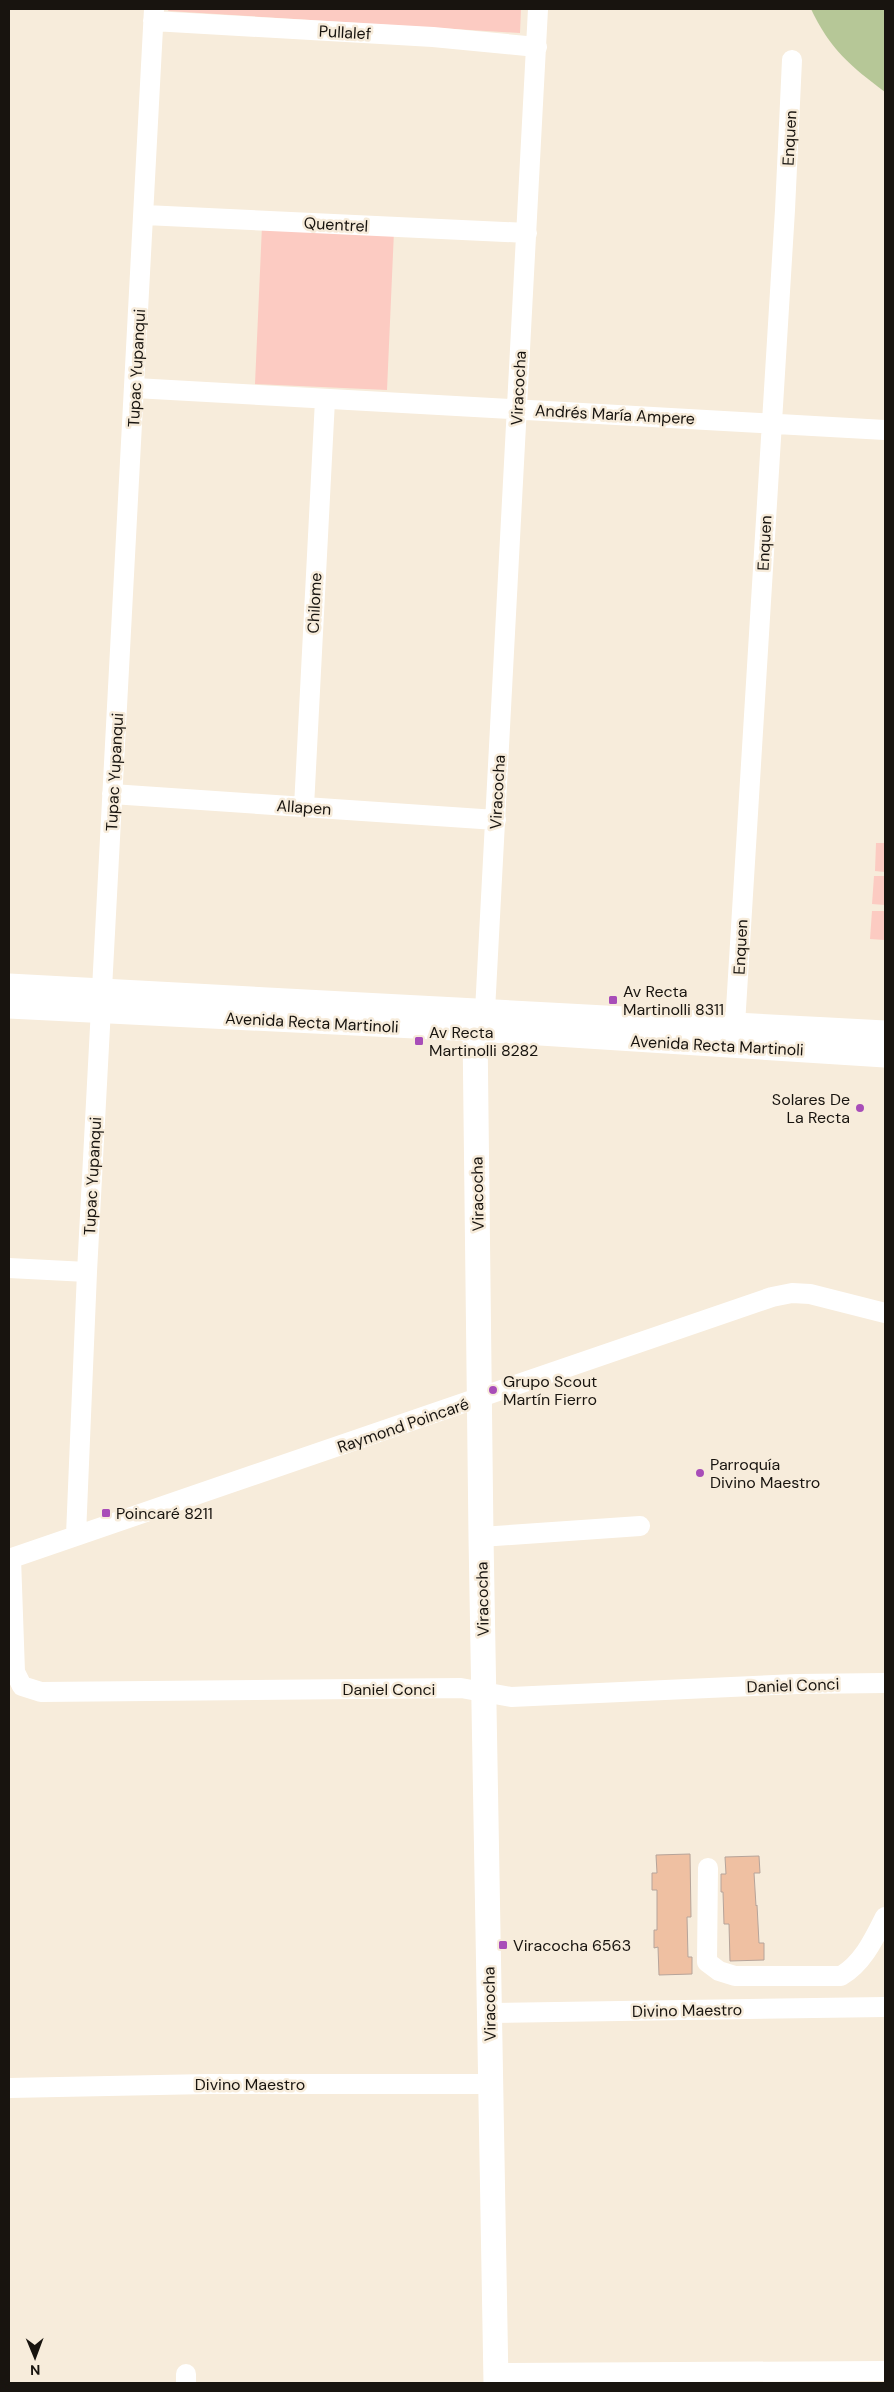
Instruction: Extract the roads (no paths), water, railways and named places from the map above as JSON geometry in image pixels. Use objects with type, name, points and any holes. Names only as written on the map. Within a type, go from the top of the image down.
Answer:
[{"type":"main road","name":"Avenida Recta Martinoli","points":[[9,986],[102,1001]]},
{"type":"main road","name":"Avenida Recta Martinoli","points":[[9,1006],[102,1001],[480,1020],[735,1025],[885,1033]]},
{"type":"main road","name":"Avenida Recta Martinoli","points":[[480,1020],[885,1055]]},
{"type":"main road","name":"Viracocha","points":[[480,1020],[479,1399],[496,2378]]},
{"type":"street","name":"Viracocha","points":[[480,1020],[496,820],[538,9]]},
{"type":"street","name":"Pullalef","points":[[153,15],[537,47]]},
{"type":"street","name":"Tupac Yupanqui","points":[[76,1535],[87,1272],[135,388],[153,15]]},
{"type":"street","name":"Enquen","points":[[735,1025],[771,423],[786,210],[792,60]]},
{"type":"street","name":"Quentrel","points":[[144,215],[527,233]]},
{"type":"street","name":"Andrés María Ampere","points":[[135,388],[885,430]]},
{"type":"street","name":"Chilome","points":[[304,807],[325,400]]},
{"type":"street","name":"Allapen","points":[[112,794],[496,820]]},
{"type":"street","points":[[9,1268],[87,1272]]},
{"type":"street","name":"Raymond Poincaré","points":[[10,1558],[479,1399],[772,1297],[792,1292],[810,1294],[885,1313]]},
{"type":"street","points":[[481,1537],[640,1526]]},
{"type":"street","name":"Daniel Conci","points":[[10,1558],[14,1672],[22,1686],[40,1692],[461,1688],[511,1697],[797,1684],[885,1683]]},
{"type":"street","points":[[708,1868],[707,1962],[719,1971],[735,1976],[841,1976],[851,1970],[872,1943],[885,1918]]},
{"type":"street","name":"Divino Maestro","points":[[490,2014],[885,2006]]},
{"type":"street","name":"Divino Maestro","points":[[9,2088],[208,2084],[491,2084]]},
{"type":"street","points":[[496,2378],[849,2377],[885,2371]]},
{"type":"place","name":"Av Recta Martinolli 8311","points":[[613,1000]]},
{"type":"place","name":"Av Recta Martinolli 8282","points":[[419,1041]]},
{"type":"place","name":"Solares De La Recta","points":[[860,1108]]},
{"type":"place","name":"Grupo Scout Martín Fierro","points":[[493,1390]]},
{"type":"place","name":"Parroquía Divino Maestro","points":[[700,1473]]},
{"type":"place","name":"Poincaré 8211","points":[[106,1513]]},
{"type":"place","name":"Viracocha 6563","points":[[503,1945]]}]
